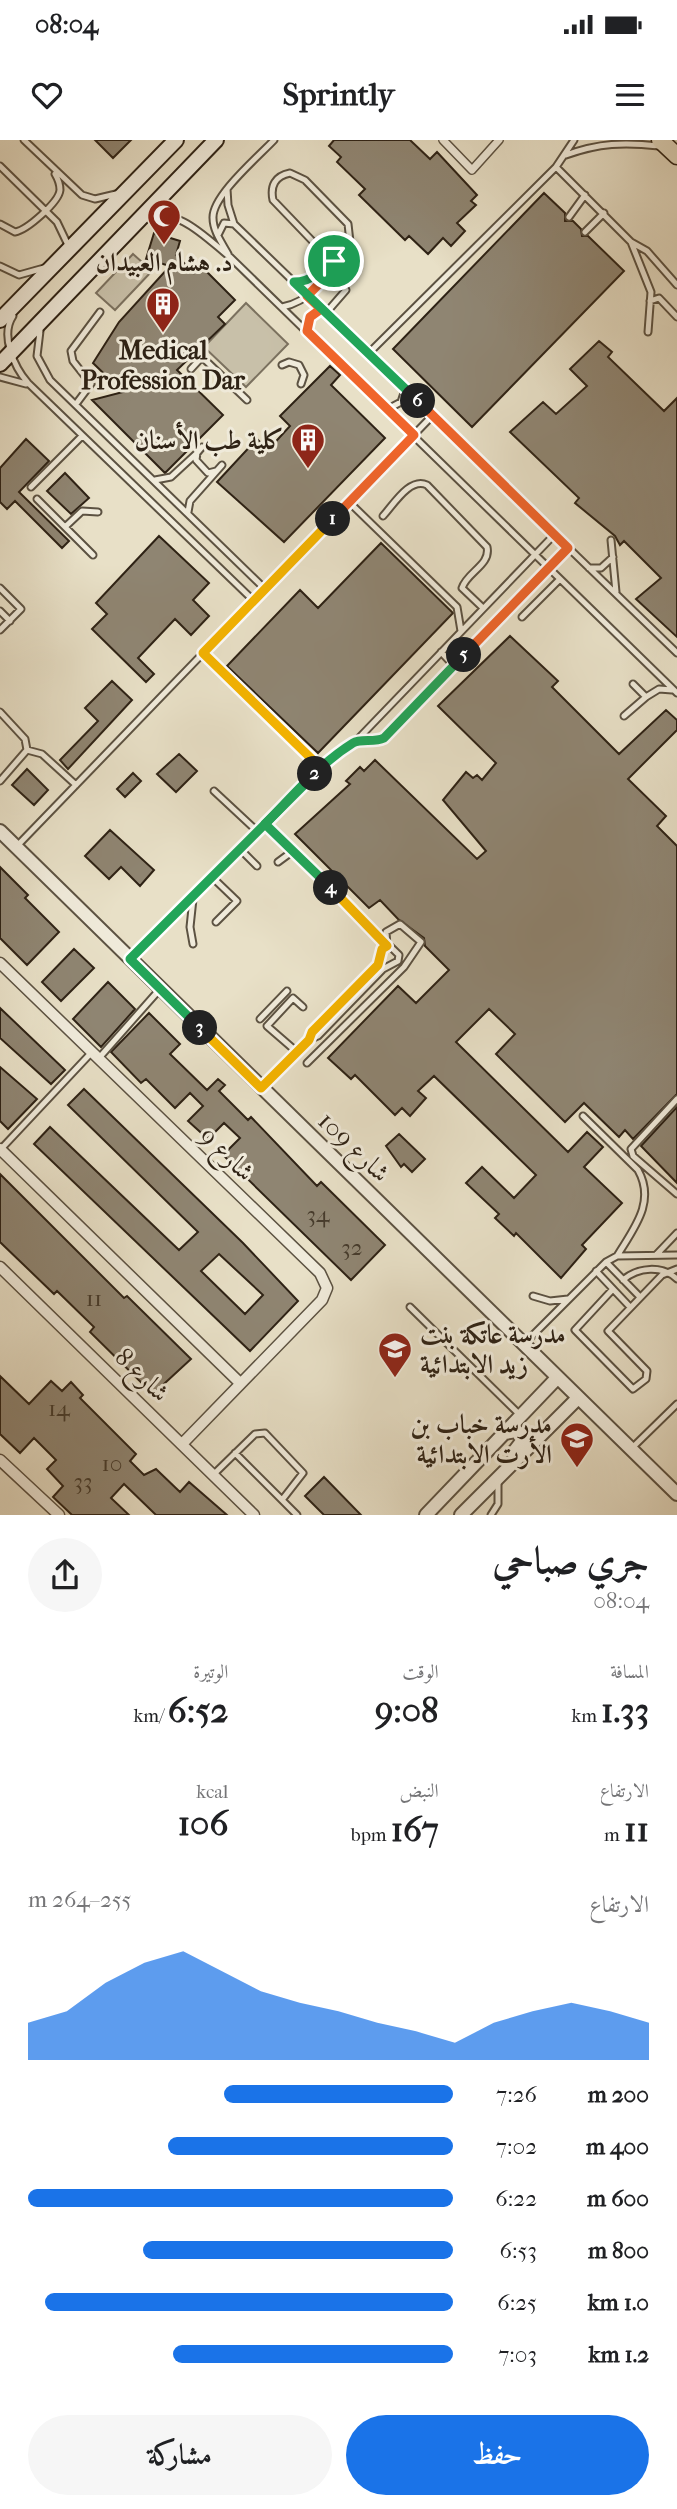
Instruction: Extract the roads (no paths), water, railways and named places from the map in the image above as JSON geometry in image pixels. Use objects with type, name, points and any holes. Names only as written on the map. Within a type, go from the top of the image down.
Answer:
[{"type":"main road","points":[[0,320],[176,140]]},
{"type":"main road","points":[[0,363],[216,140]]},
{"type":"street","points":[[443,140],[472,170],[499,140]]},
{"type":"street","name":"شارع 109","points":[[0,831],[677,1494]]},
{"type":"street","name":"شارع 9","points":[[0,963],[320,1273],[327,1288],[322,1300],[239,1382],[183,1443]]},
{"type":"street","points":[[0,1149],[239,1382]]},
{"type":"street","name":"شارع 8","points":[[0,1267],[254,1515]]},
{"type":"street","points":[[426,1515],[558,1378]]},
{"type":"street","points":[[459,1515],[578,1398]]},
{"type":"street","points":[[459,1515],[521,1446],[522,1434],[516,1431],[505,1433]]},
{"type":"street","points":[[0,1460],[59,1515]]},
{"type":"lane","points":[[24,140],[75,191],[87,197],[101,198],[125,191]]},
{"type":"lane","points":[[230,257],[218,236],[212,216],[216,202],[274,140]]},
{"type":"lane","points":[[368,354],[556,167],[575,140]]},
{"type":"lane","points":[[566,155],[598,144],[615,142],[668,148]]},
{"type":"lane","points":[[0,166],[45,210],[61,229],[70,249]]},
{"type":"lane","points":[[556,167],[631,242],[647,251],[677,285]]},
{"type":"lane","points":[[0,224],[15,232],[22,231],[45,210],[60,191],[52,168]]},
{"type":"lane","points":[[282,307],[299,303],[307,296],[329,274],[337,254],[350,242],[348,224],[305,180],[298,175],[283,175],[272,185],[273,200],[327,253],[337,254]]},
{"type":"lane","points":[[227,189],[228,205],[234,224],[677,653]]},
{"type":"lane","points":[[569,217],[585,195]]},
{"type":"lane","points":[[585,232],[604,214]]},
{"type":"lane","points":[[136,223],[152,216],[176,218],[230,257],[675,692]]},
{"type":"lane","points":[[218,236],[224,223],[234,224]]},
{"type":"lane","points":[[631,242],[651,292],[648,332]]},
{"type":"lane","points":[[294,282],[309,279],[318,273],[327,253]]},
{"type":"lane","points":[[0,267],[19,275],[53,265]]},
{"type":"lane","points":[[53,265],[40,288],[8,323],[5,335],[21,374],[254,601]]},
{"type":"lane","points":[[307,331],[310,317],[323,311],[346,290]]},
{"type":"lane","points":[[650,301],[659,298],[677,317]]},
{"type":"lane","points":[[76,404],[91,384],[73,361],[71,351],[100,312]]},
{"type":"lane","points":[[50,313],[36,342],[37,356],[50,380],[265,589]]},
{"type":"lane","points":[[191,369],[202,357],[247,400]]},
{"type":"lane","points":[[282,365],[289,362],[299,365],[304,375],[301,384]]},
{"type":"lane","points":[[0,377],[12,378],[32,387]]},
{"type":"lane","points":[[386,410],[401,402],[405,390]]},
{"type":"lane","points":[[16,846],[433,415]]},
{"type":"lane","points":[[31,487],[82,436]]},
{"type":"lane","points":[[155,480],[171,477],[202,447]]},
{"type":"lane","points":[[197,453],[201,468],[208,472],[216,471]]},
{"type":"lane","points":[[188,512],[190,501],[222,465]]},
{"type":"lane","points":[[383,516],[412,484],[420,482],[427,485],[487,547],[486,559],[463,585],[465,593],[483,608]]},
{"type":"lane","points":[[37,499],[93,555]]},
{"type":"lane","points":[[349,502],[457,607],[461,632]]},
{"type":"lane","points":[[65,527],[82,511],[98,512]]},
{"type":"lane","points":[[130,959],[321,768],[356,741],[555,535]]},
{"type":"lane","points":[[611,540],[616,594]]},
{"type":"lane","points":[[356,741],[384,738],[568,548]]},
{"type":"lane","points":[[588,567],[600,568],[612,556]]},
{"type":"lane","points":[[522,617],[560,579]]},
{"type":"lane","points":[[0,588],[21,609],[0,630]]},
{"type":"lane","points":[[0,611],[10,621]]},
{"type":"lane","points":[[441,652],[454,666]]},
{"type":"lane","points":[[203,653],[321,768]]},
{"type":"lane","points":[[634,684],[646,697]]},
{"type":"lane","points":[[624,716],[659,689],[675,692]]},
{"type":"lane","points":[[0,712],[25,739],[27,750]]},
{"type":"lane","points":[[27,750],[42,754],[76,785]]},
{"type":"lane","points":[[0,781],[27,750]]},
{"type":"lane","points":[[214,791],[258,832]]},
{"type":"lane","points":[[261,1088],[309,1040],[318,1036],[383,970],[398,961],[394,948],[387,946],[265,824]]},
{"type":"lane","points":[[240,849],[257,866]]},
{"type":"lane","points":[[278,862],[293,851]]},
{"type":"lane","points":[[212,877],[237,901],[216,922]]},
{"type":"lane","points":[[193,944],[190,914],[194,896]]},
{"type":"lane","points":[[307,1063],[404,967],[421,942],[400,923],[386,932],[387,946]]},
{"type":"lane","points":[[309,1040],[312,1032],[378,965],[382,949],[387,946]]},
{"type":"lane","points":[[0,1149],[160,989]]},
{"type":"lane","points":[[260,1019],[287,991]]},
{"type":"lane","points":[[297,1052],[267,1026],[293,998],[303,1007]]},
{"type":"lane","points":[[677,1099],[631,1149],[633,1156],[677,1194]]},
{"type":"lane","points":[[583,1116],[638,1170],[645,1181],[647,1194],[643,1211],[617,1256]]},
{"type":"lane","points":[[656,1255],[677,1233]]},
{"type":"lane","points":[[524,1344],[606,1262],[617,1256],[677,1255]]},
{"type":"lane","points":[[606,1262],[640,1297]]},
{"type":"lane","points":[[613,1289],[575,1330],[633,1389],[646,1379],[647,1371],[608,1331],[640,1297],[669,1272],[677,1269]]},
{"type":"lane","points":[[623,1280],[632,1273],[649,1270],[669,1272],[677,1279]]},
{"type":"lane","points":[[596,1271],[630,1307]]},
{"type":"lane","points":[[533,1296],[550,1301],[568,1299]]},
{"type":"lane","points":[[410,1307],[521,1416]]},
{"type":"lane","points":[[630,1450],[677,1404]]},
{"type":"lane","points":[[214,1475],[255,1434],[265,1433],[303,1474],[282,1500]]},
{"type":"lane","points":[[235,1453],[297,1515]]},
{"type":"lane","points":[[491,1515],[498,1504],[498,1478]]},
{"type":"place","name":"د. هشام العبيدان","points":[[164,246]]},
{"type":"place","name":"Medical Profession Dar","points":[[163,334]]},
{"type":"place","name":"كلية طب الأسنان","points":[[308,470]]},
{"type":"place","name":"مدرسة عاتكة بنت زيد الابتدائية","points":[[395,1379]]},
{"type":"place","name":"مدرسة خباب بن الأرت الابتدائية","points":[[577,1469]]}]
